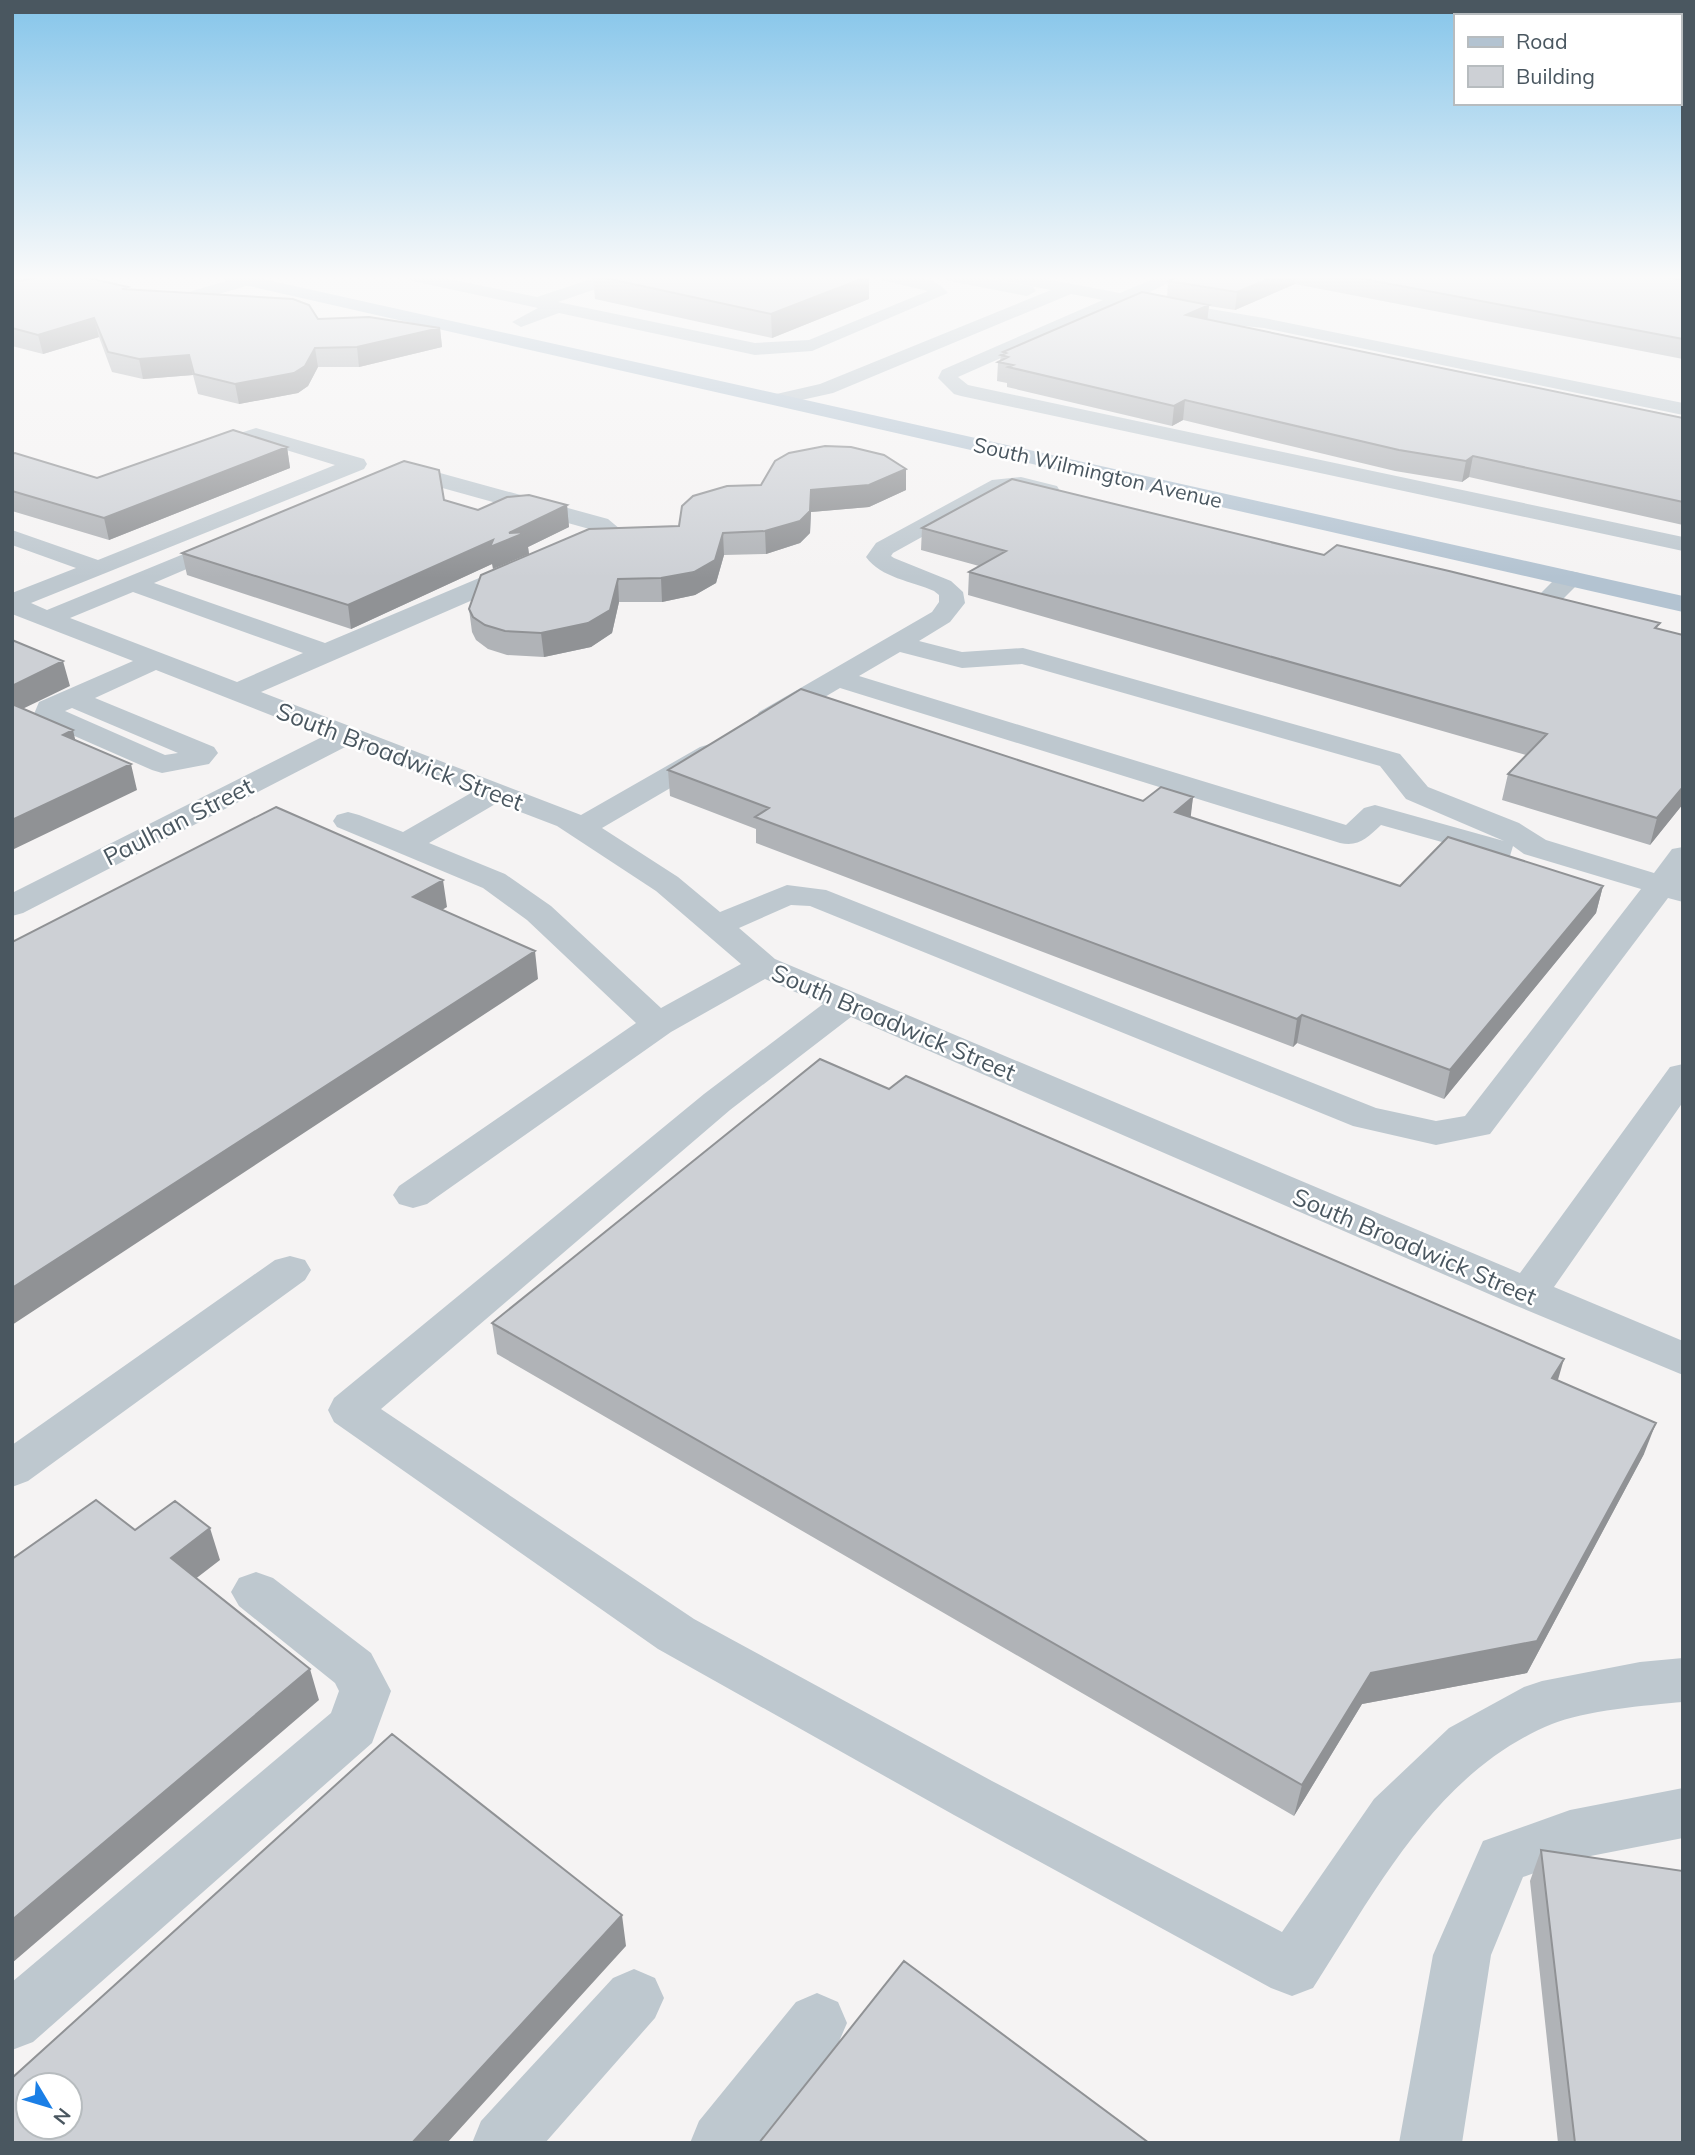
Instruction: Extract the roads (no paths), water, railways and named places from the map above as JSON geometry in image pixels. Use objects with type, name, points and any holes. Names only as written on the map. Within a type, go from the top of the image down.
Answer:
[{"type":"main road","name":"South Wilmington Avenue","points":[[733,377],[785,387],[1064,464],[1683,604]]},
{"type":"main road","name":"South Wilmington Avenue","points":[[785,387],[826,390],[1316,498]]},
{"type":"street","points":[[785,387],[811,377]]},
{"type":"street","points":[[826,390],[856,377]]},
{"type":"street","points":[[948,377],[961,390],[1683,544]]},
{"type":"street","points":[[1525,377],[1683,409]]},
{"type":"street","points":[[12,604],[356,464],[256,434],[183,460]]},
{"type":"street","points":[[1028,486],[1064,464]]},
{"type":"street","points":[[236,693],[588,541],[608,529],[600,524],[411,472],[394,473],[345,494]]},
{"type":"street","points":[[752,728],[941,617],[951,603],[951,592],[941,584],[888,566],[878,557],[884,548],[1000,485],[1028,486],[1067,495]]},
{"type":"street","points":[[47,619],[257,531]]},
{"type":"street","points":[[12,537],[98,568]]},
{"type":"street","points":[[1541,607],[1570,578]]},
{"type":"street","points":[[132,583],[326,652]]},
{"type":"street","points":[[1514,601],[1566,613]]},
{"type":"street","name":"South Broadwick Street","points":[[12,604],[345,736],[568,820],[667,884],[764,966],[1683,1359]]},
{"type":"street","points":[[896,643],[962,660],[1023,656],[1390,760],[1417,793],[1508,830],[1535,847],[1672,888]]},
{"type":"street","points":[[72,698],[155,661]]},
{"type":"street","name":"Paulhan Street","points":[[12,906],[345,736]]},
{"type":"street","points":[[581,828],[728,742]]},
{"type":"street","points":[[405,844],[495,792]]},
{"type":"street","points":[[348,821],[494,881],[538,913],[658,1024]]},
{"type":"street","points":[[716,926],[788,895],[815,897],[1366,1118],[1436,1133],[1477,1126],[1672,888],[1683,856]]},
{"type":"street","points":[[413,1195],[658,1024],[764,966]]},
{"type":"street","points":[[848,1002],[717,1102],[350,1410],[677,1634],[973,1798],[1292,1968],[1393,1816],[1468,1744],[1542,1703],[1640,1684],[1683,1680]]},
{"type":"street","points":[[1527,1294],[1683,1075]]},
{"type":"street","points":[[12,1469],[290,1270]]},
{"type":"street","points":[[12,2021],[353,1727],[366,1691],[353,1668],[256,1592]]},
{"type":"street","points":[[1430,2143],[1462,1955],[1503,1859],[1570,1835],[1683,1813]]},
{"type":"street","points":[[503,2143],[634,1998]]},
{"type":"street","points":[[720,2143],[817,2023]]},
{"type":"lane","points":[[836,678],[1351,836],[1376,814],[1492,850],[1535,847]]}]
